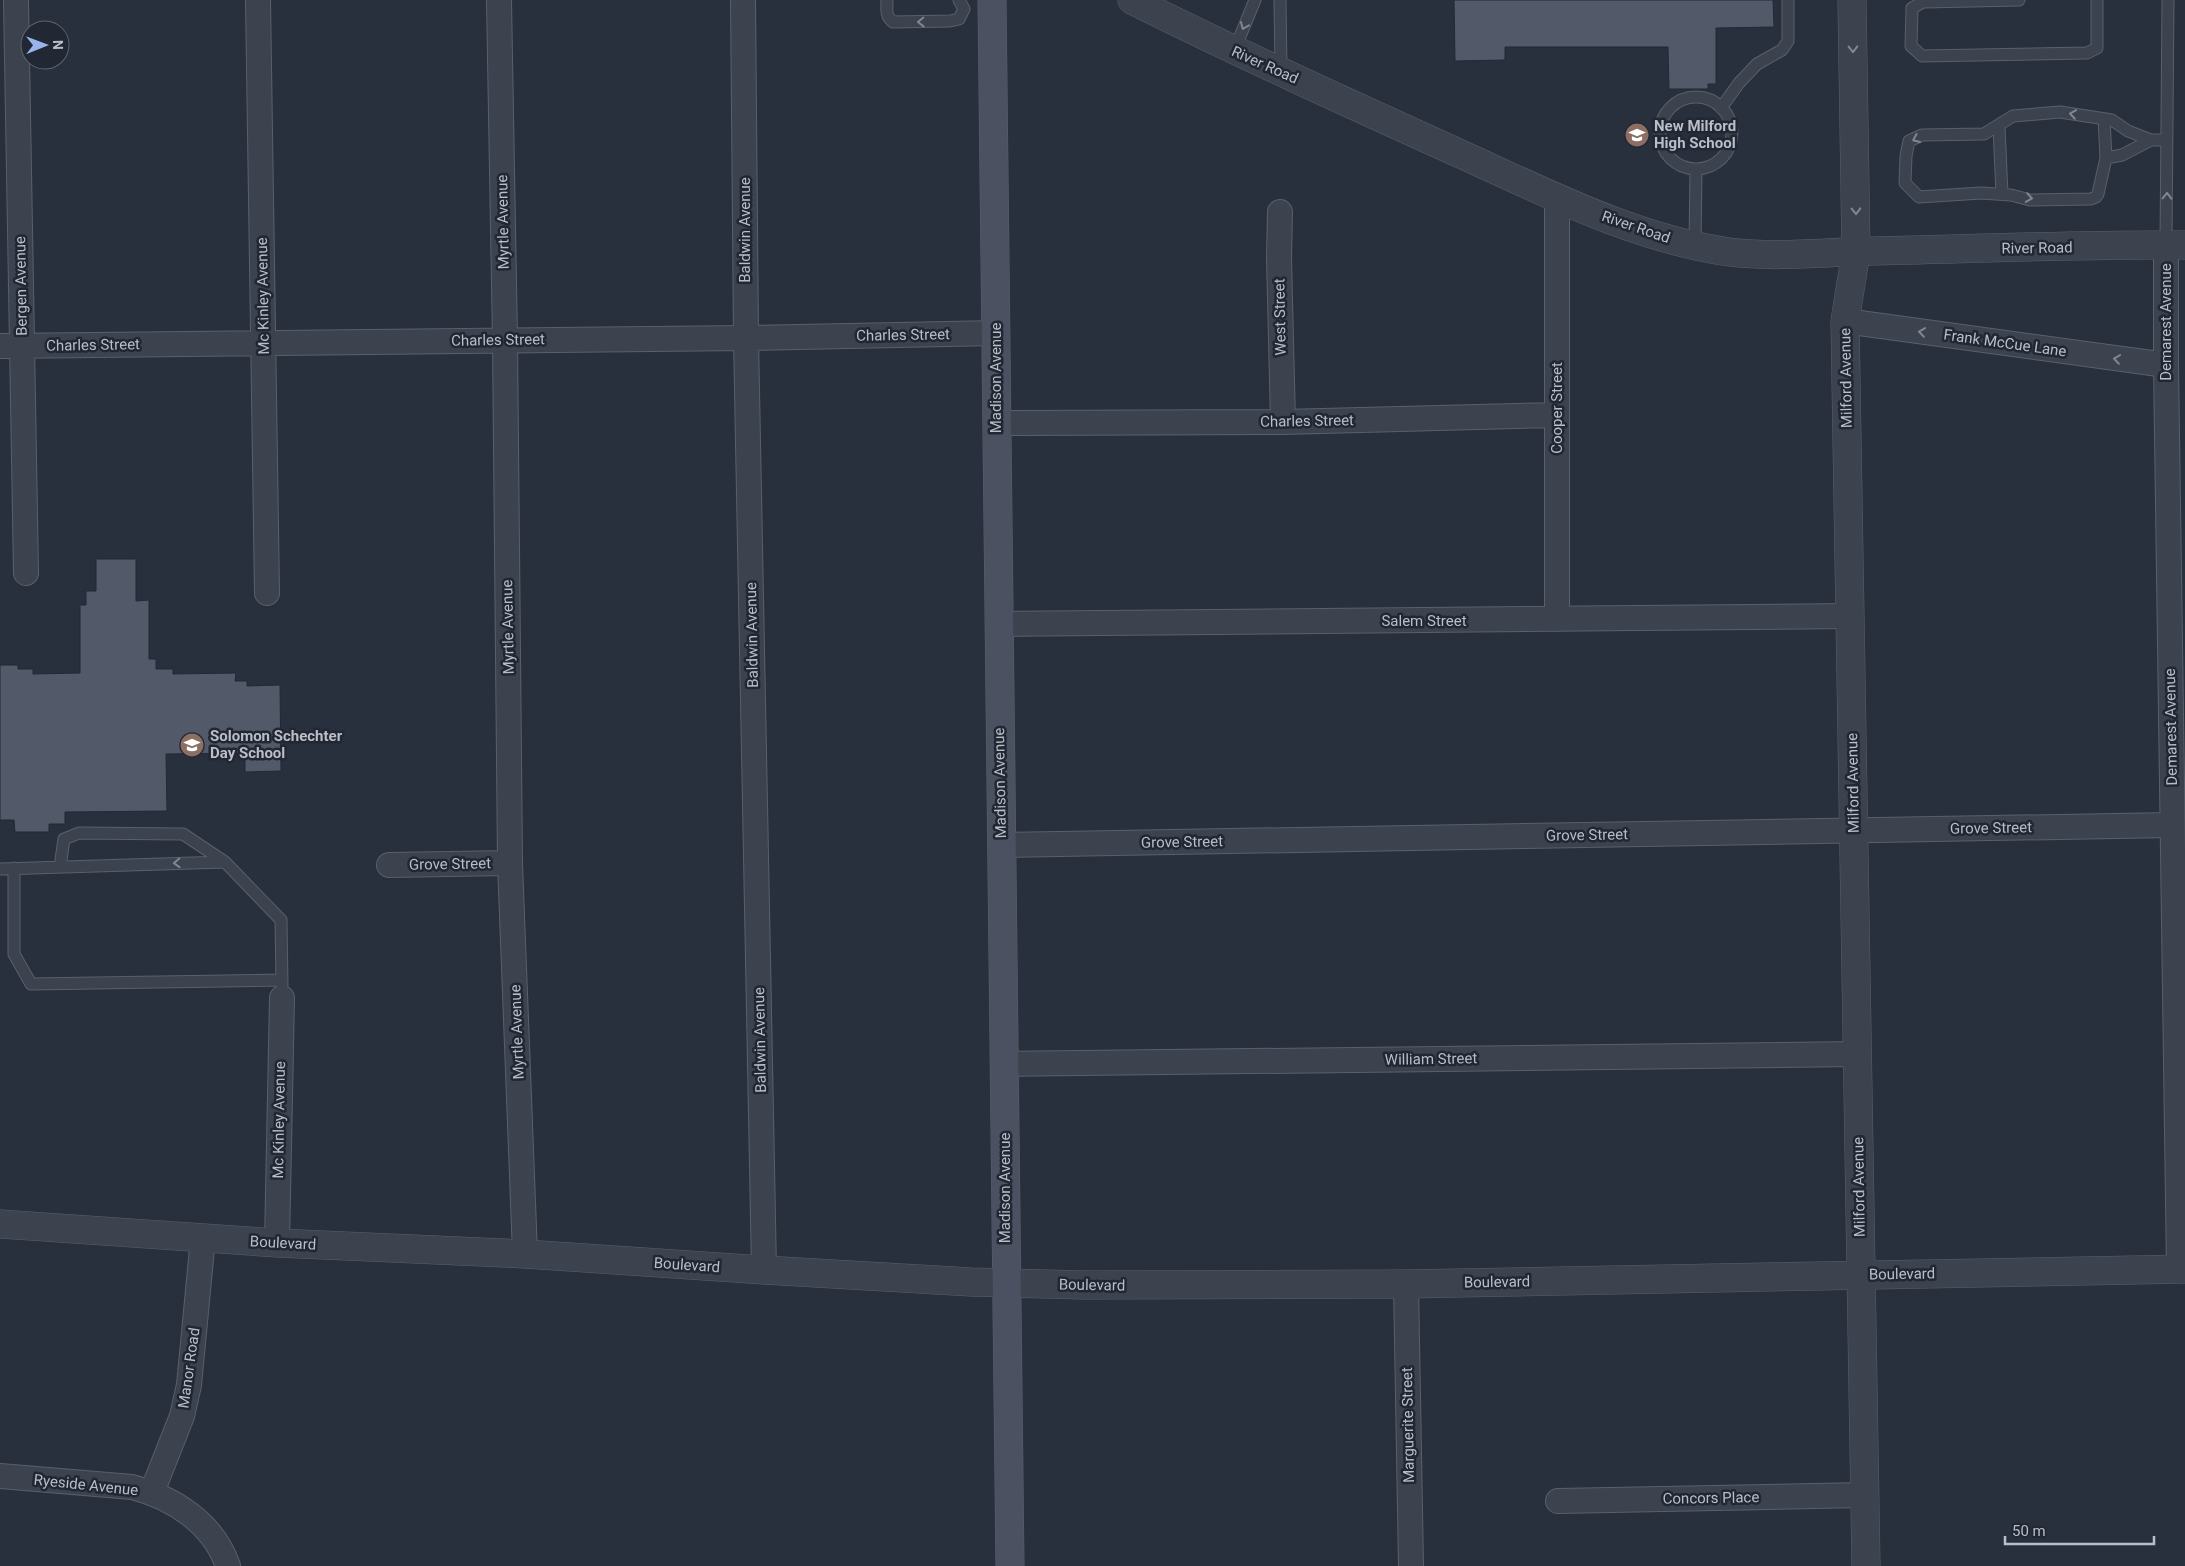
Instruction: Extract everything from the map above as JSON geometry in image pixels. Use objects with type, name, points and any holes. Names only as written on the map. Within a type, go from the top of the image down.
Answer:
[{"type":"main road","name":"Madison Avenue","points":[[977,6],[996,333],[1010,1566]]},
{"type":"street","name":"Bergen Avenue","points":[[16,0],[11,346],[26,573]]},
{"type":"street","name":"Mc Kinley Avenue","points":[[258,0],[267,593]]},
{"type":"street","name":"Myrtle Avenue","points":[[499,0],[505,340],[510,864],[525,1254]]},
{"type":"street","name":"Baldwin Avenue","points":[[743,0],[746,338],[764,1270]]},
{"type":"street","name":"River Road","points":[[1132,0],[1234,51],[1557,197],[1628,227],[1695,246],[1729,252],[1776,256],[1856,252],[2175,245]]},
{"type":"street","name":"Milford Avenue","points":[[1852,0],[1856,252],[1845,321],[1866,1566]]},
{"type":"street","name":"Cooper Street","points":[[1557,197],[1557,620]]},
{"type":"street","name":"West Street","points":[[1280,212],[1279,258],[1283,422]]},
{"type":"street","name":"Demarest Avenue","points":[[2175,245],[2166,366],[2176,474],[2178,701],[2172,825],[2179,930],[2182,1269]]},
{"type":"street","name":"Frank McCue Lane","points":[[1845,321],[2166,366]]},
{"type":"street","name":"Charles Street","points":[[11,346],[746,338],[996,333]]},
{"type":"street","name":"Charles Street","points":[[997,423],[1283,422],[1557,415]]},
{"type":"street","name":"Salem Street","points":[[998,624],[1850,616]]},
{"type":"street","name":"Grove Street","points":[[1001,845],[2172,825]]},
{"type":"street","name":"Grove Street","points":[[389,865],[510,864]]},
{"type":"street","name":"Mc Kinley Avenue","points":[[277,1243],[282,989]]},
{"type":"street","name":"William Street","points":[[1004,1064],[1858,1054]]},
{"type":"street","name":"Boulevard","points":[[0,1224],[277,1243],[525,1254],[764,1270],[1006,1283],[1084,1285],[1406,1284],[2182,1269]]},
{"type":"street","name":"Manor Road","points":[[152,1492],[182,1416],[189,1385],[203,1238]]},
{"type":"street","name":"Marguerite Street","points":[[1406,1284],[1411,1566]]},
{"type":"street","name":"Ryeside Avenue","points":[[0,1476],[132,1487],[152,1492],[175,1503],[197,1519],[214,1539],[228,1566]]},
{"type":"street","name":"Concors Place","points":[[1558,1501],[1864,1495]]},
{"type":"lane","points":[[886,0],[888,19],[892,22],[950,21],[959,19],[977,6]]},
{"type":"lane","points":[[1234,51],[1255,0]]},
{"type":"lane","points":[[1280,0],[1281,72]]},
{"type":"lane","points":[[1721,108],[1739,83],[1757,64],[1782,50],[1788,41],[1788,0]]},
{"type":"lane","points":[[2019,0],[1923,2],[1912,8],[1911,46],[1922,56],[2087,53],[2098,48],[2097,0]]},
{"type":"lane","points":[[2168,0],[2167,140],[2175,245]]},
{"type":"lane","points":[[1696,97],[1708,99],[1721,108],[1730,122],[1732,134],[1730,145],[1725,155],[1717,163],[1707,168],[1696,170],[1678,164],[1665,151],[1660,139],[1660,127],[1665,115],[1673,105],[1684,99],[1696,97]]},
{"type":"lane","points":[[2104,119],[2106,158],[2096,197],[2030,200],[2002,194],[1981,193],[1919,197],[1905,183],[1906,156],[1909,142],[1922,136],[1984,134],[2014,116],[2060,112],[2112,120],[2128,131],[2151,140],[2167,140]]},
{"type":"lane","points":[[1999,126],[2002,194]]},
{"type":"lane","points":[[2106,158],[2122,155],[2151,140]]},
{"type":"lane","points":[[1695,246],[1696,170]]},
{"type":"lane","points":[[14,868],[14,954],[31,984],[282,989],[281,920],[225,862],[183,834],[79,833],[64,839],[60,867]]},
{"type":"lane","points":[[0,869],[225,862]]},
{"type":"building","points":[[1454,0],[1773,0],[1774,27],[1716,28],[1716,84],[1708,84],[1708,89],[1669,89],[1668,47],[1505,47],[1505,60],[1455,61]]},
{"type":"building","points":[[96,559],[136,559],[136,601],[149,600],[149,659],[156,659],[156,669],[173,669],[173,674],[236,673],[235,681],[247,681],[247,686],[280,685],[281,771],[245,772],[245,753],[166,754],[167,811],[65,812],[65,824],[49,824],[49,832],[15,832],[14,820],[0,820],[0,665],[18,665],[18,669],[33,669],[33,674],[80,673],[80,605],[86,605],[86,591],[96,591]]},
{"type":"place","name":"New Milford High School","points":[[1637,135]]},
{"type":"place","name":"Solomon Schechter Day School","points":[[192,745]]}]
